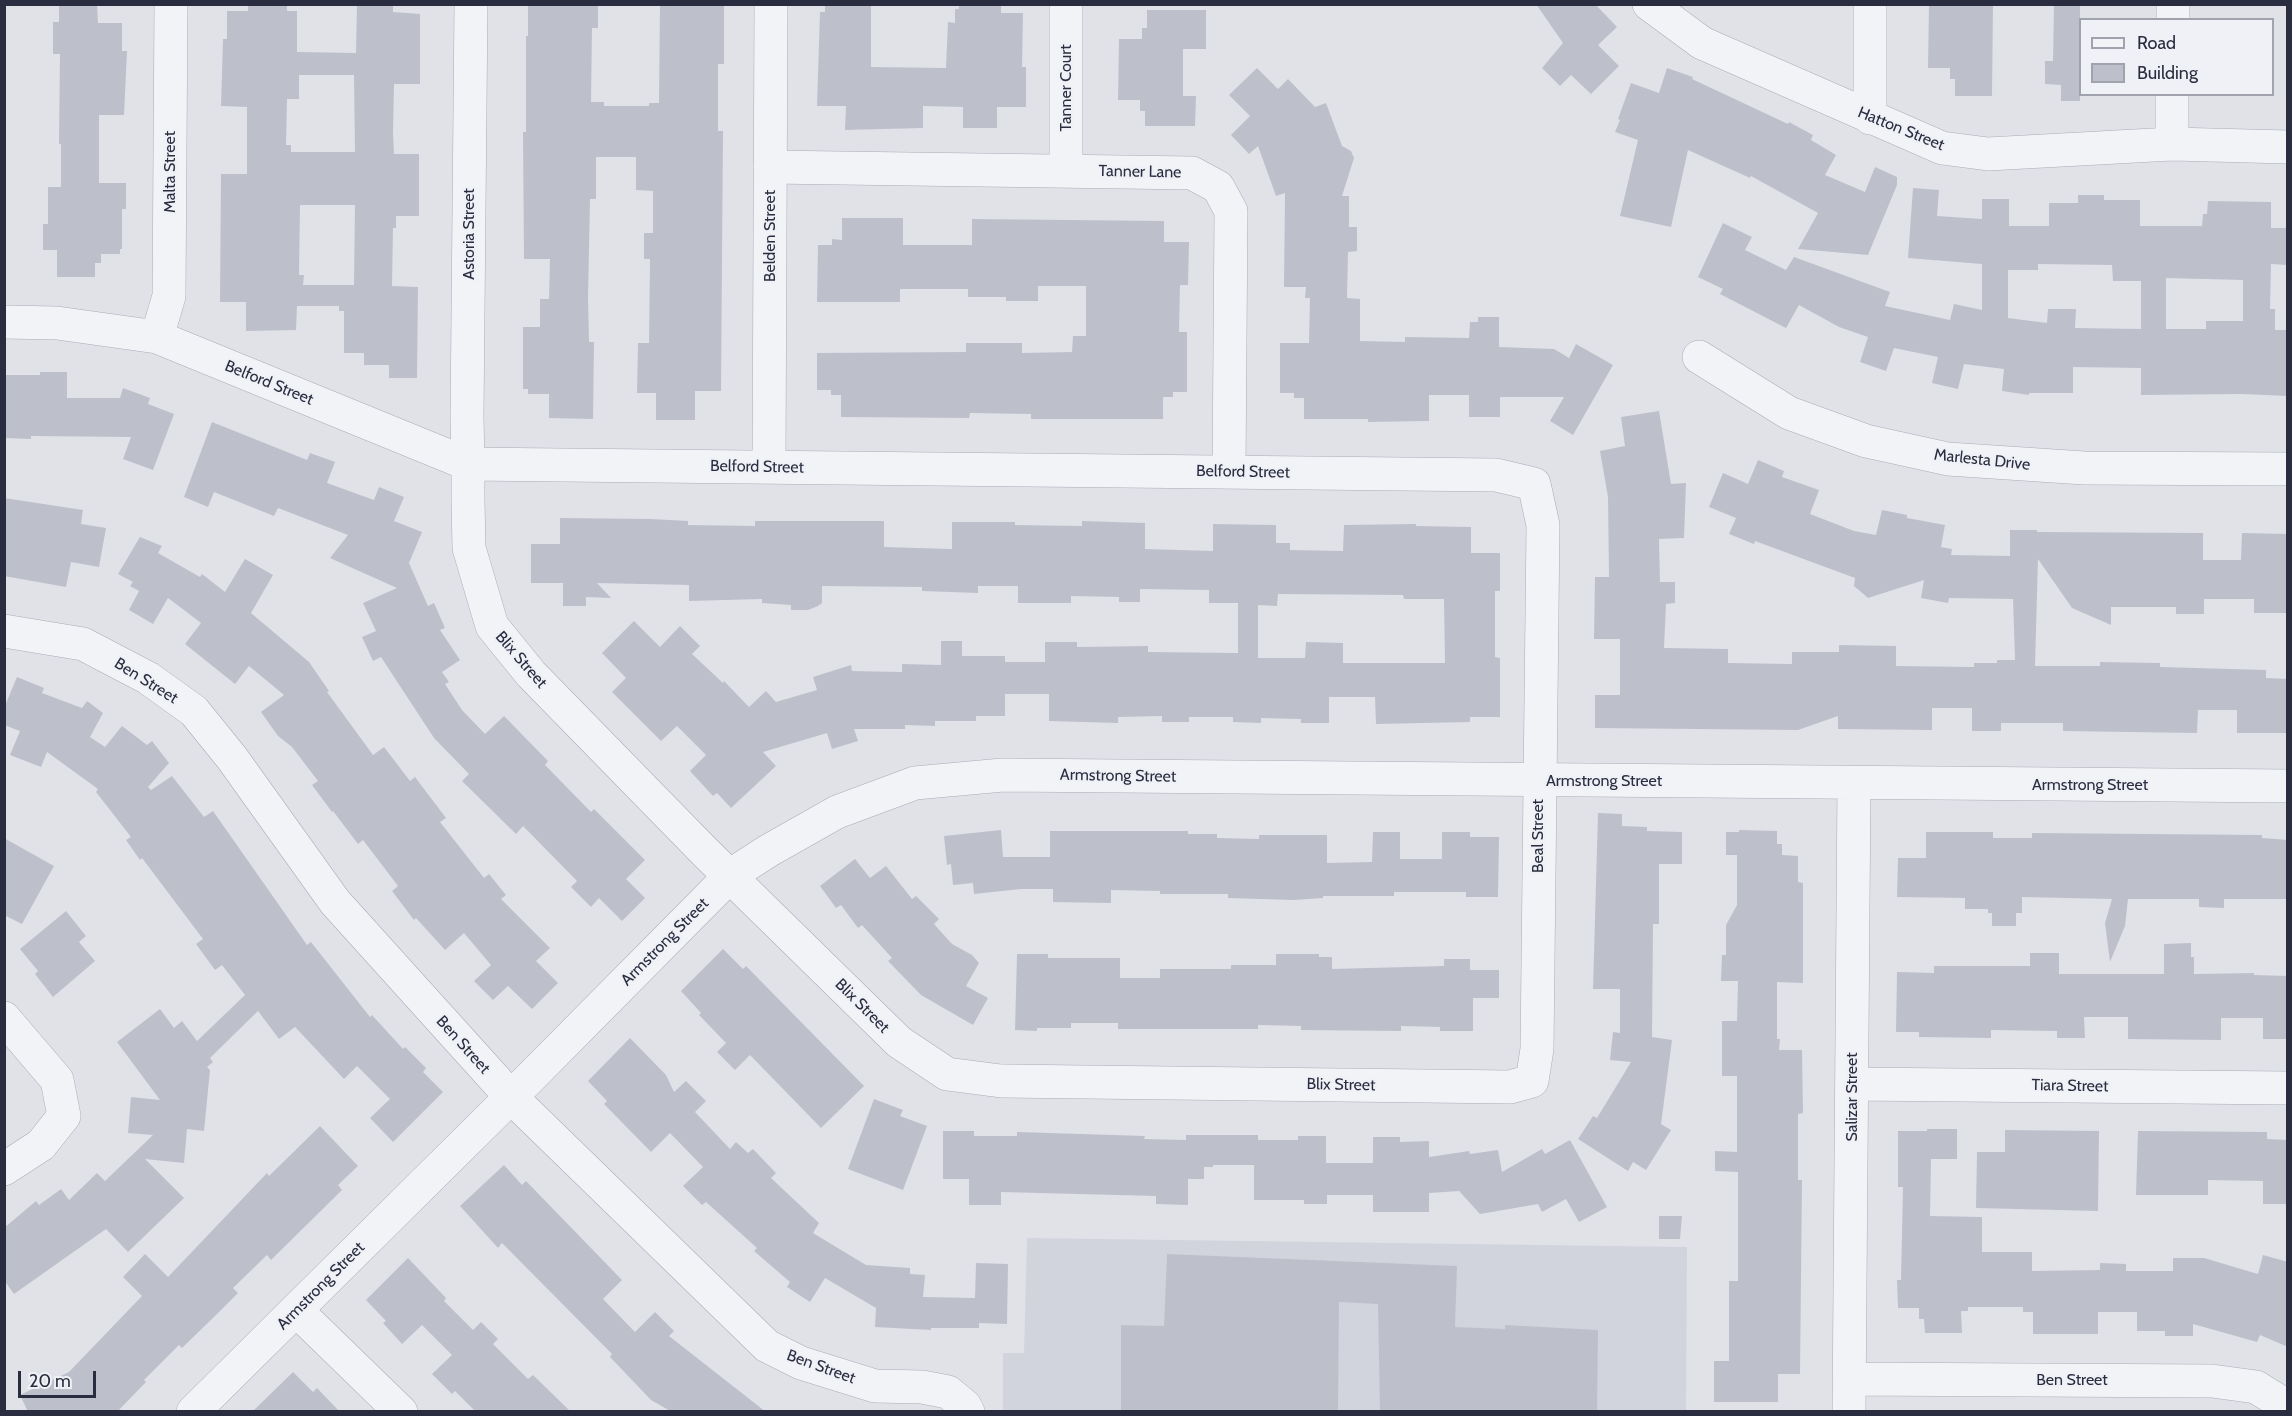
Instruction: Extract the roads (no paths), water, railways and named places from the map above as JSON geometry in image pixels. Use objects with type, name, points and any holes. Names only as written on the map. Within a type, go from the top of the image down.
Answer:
[{"type":"street","name":"Malta Street","points":[[157,337],[169,296],[171,4]]},
{"type":"street","name":"Astoria Street","points":[[468,464],[471,4]]},
{"type":"street","name":"Belden Street","points":[[769,467],[771,4]]},
{"type":"street","name":"Tanner Court","points":[[1066,4],[1066,171]]},
{"type":"street","name":"Hatton Street","points":[[1649,4],[1702,43],[1942,148],[1988,154],[2172,144],[2288,147]]},
{"type":"street","points":[[1869,118],[1870,4]]},
{"type":"street","points":[[2172,96],[2172,144]]},
{"type":"street","name":"Tanner Lane","points":[[770,167],[1192,172],[1218,188],[1231,211],[1229,472]]},
{"type":"street","name":"Belford Street","points":[[4,322],[57,323],[157,337],[468,464],[1496,475],[1534,484]]},
{"type":"street","name":"Marlesta Drive","points":[[1699,357],[1789,413],[1866,441],[1947,459],[2084,468],[2288,469]]},
{"type":"street","name":"Blix Street","points":[[468,464],[469,549],[492,626],[531,674],[705,852],[899,1042],[947,1074],[1001,1081],[1510,1087],[1532,1081]]},
{"type":"street","name":"Beal Street","points":[[1532,1081],[1537,1049],[1543,525],[1534,484]]},
{"type":"street","name":"Ben Street","points":[[4,631],[83,644],[148,678],[194,711],[232,758],[335,902],[511,1097],[766,1346],[801,1363],[875,1386],[922,1387],[948,1392],[967,1409]]},
{"type":"street","name":"Armstrong Street","points":[[193,1412],[297,1311],[731,875],[837,812],[915,783],[1003,775],[2288,786]]},
{"type":"street","name":"Salizar Street","points":[[1849,1412],[1854,783]]},
{"type":"street","points":[[4,1018],[57,1080],[64,1116],[41,1145],[4,1169]]},
{"type":"street","name":"Tiara Street","points":[[1852,1084],[2288,1088]]},
{"type":"street","points":[[297,1311],[401,1412]]},
{"type":"street","name":"Ben Street","points":[[1850,1379],[2212,1381],[2256,1388],[2288,1407]]}]
